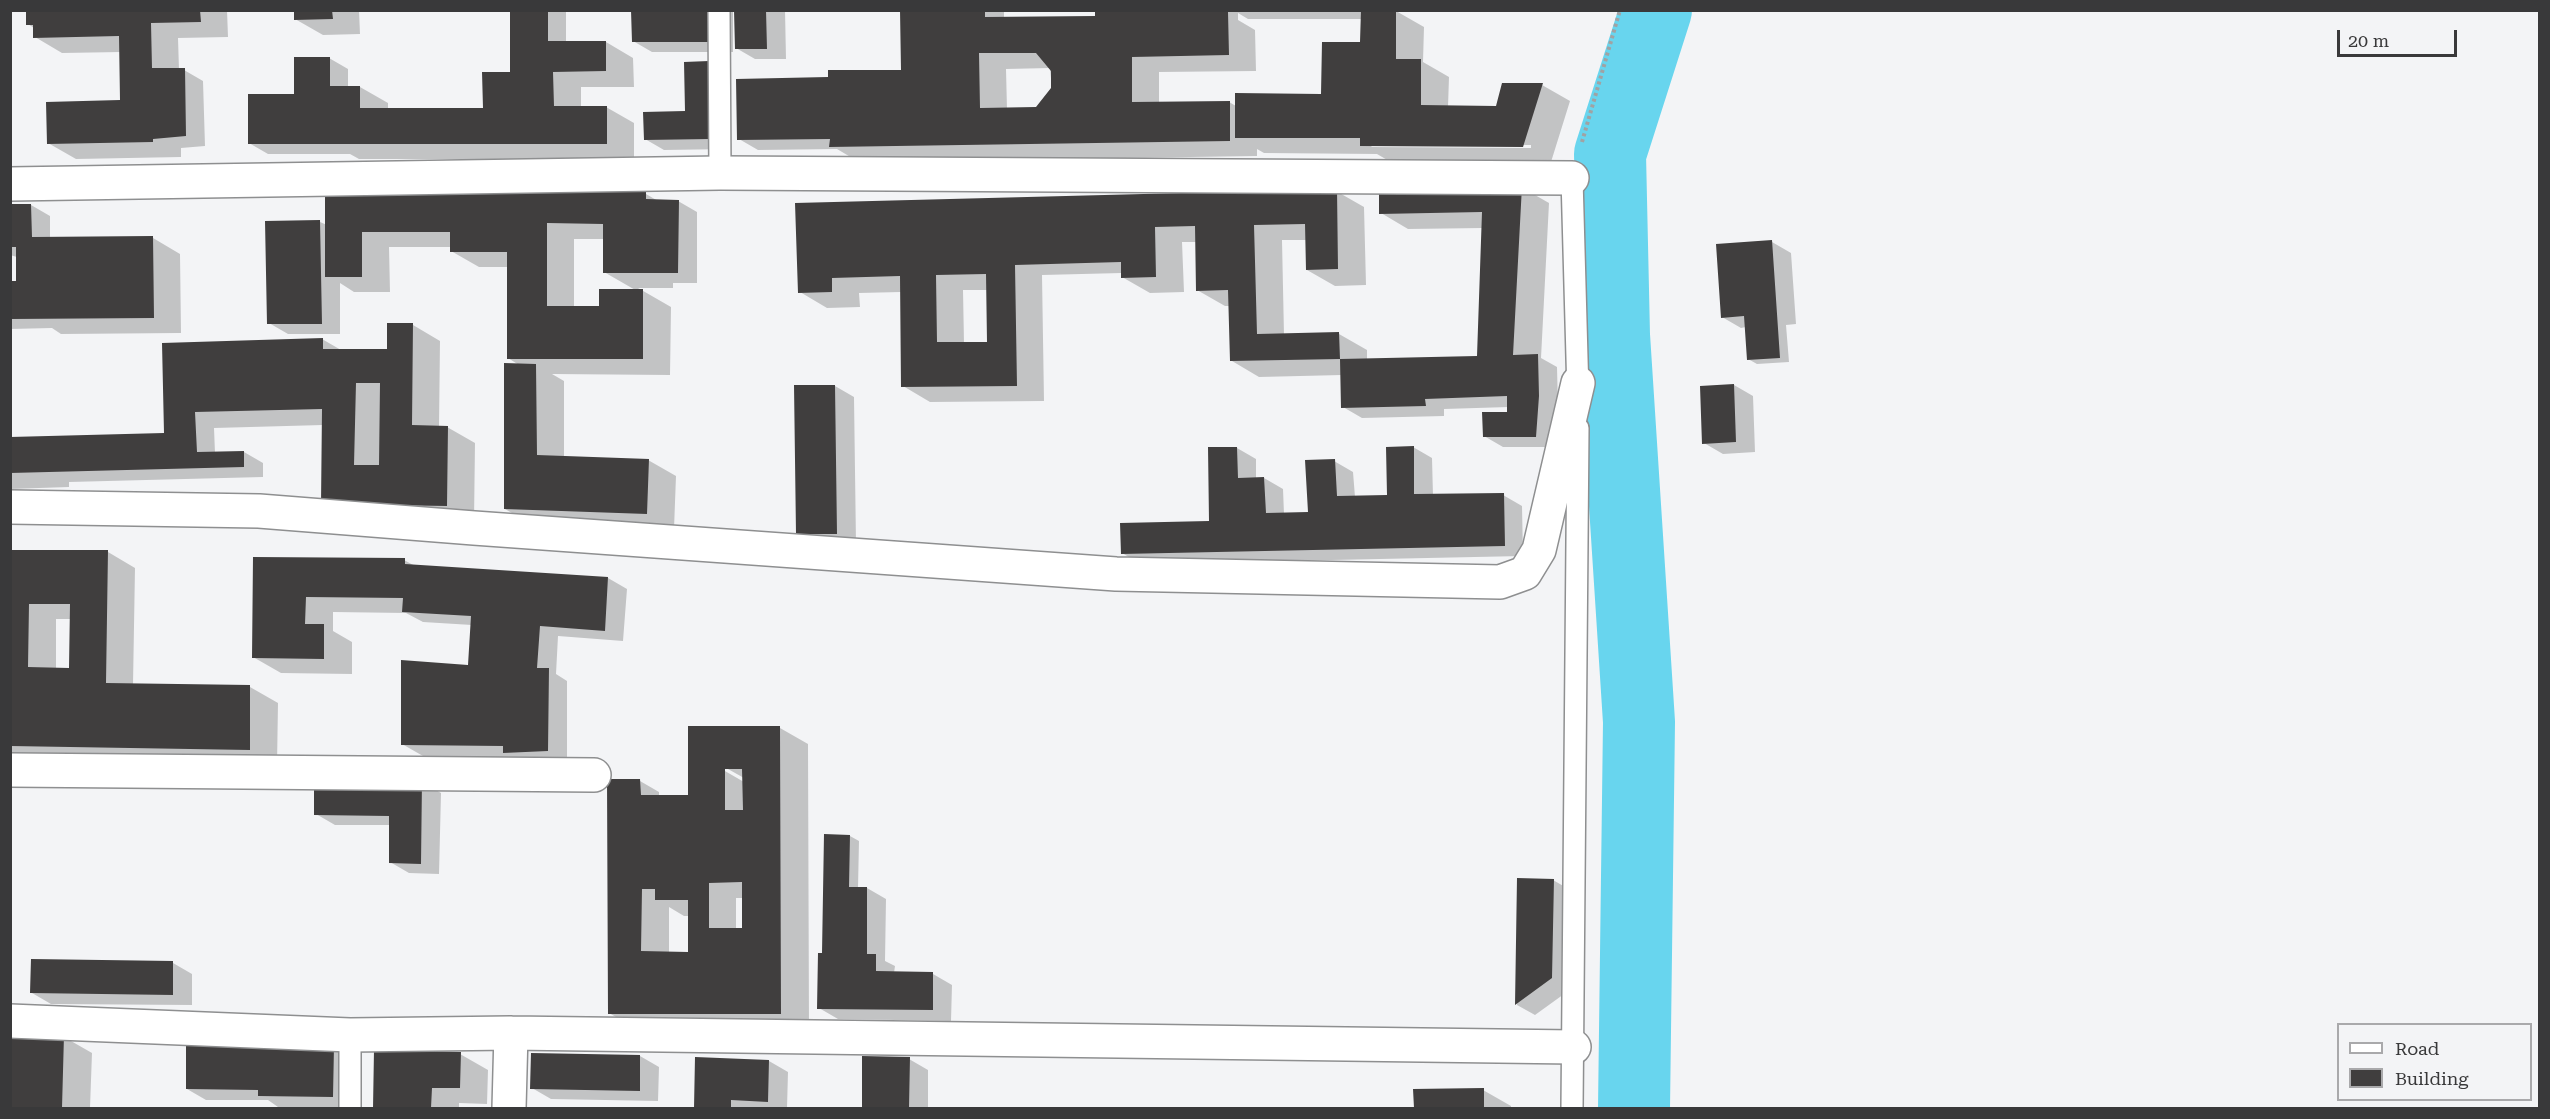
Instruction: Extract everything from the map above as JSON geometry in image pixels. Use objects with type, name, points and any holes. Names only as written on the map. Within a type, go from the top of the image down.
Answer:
[{"type":"street","points":[[10,184],[720,173],[1572,178]]},
{"type":"street","points":[[10,507],[259,511],[1116,574],[1500,582],[1525,573],[1539,550],[1578,383]]},
{"type":"street","points":[[10,770],[594,776]]},
{"type":"street","points":[[10,1021],[350,1035],[511,1033],[1574,1047]]},
{"type":"street","points":[[509,1108],[511,1033]]},
{"type":"lane","points":[[719,10],[720,173]]},
{"type":"lane","points":[[1572,178],[1578,383],[1572,1108]]},
{"type":"lane","points":[[350,1035],[350,1108]]},
{"type":"path","points":[[1572,178],[1620,10]]},
{"type":"building","points":[[26,10],[200,10],[201,22],[151,23],[152,68],[185,68],[186,136],[153,139],[153,142],[47,144],[46,102],[120,100],[119,36],[33,38],[33,25],[26,25]]},
{"type":"building","points":[[294,10],[332,10],[333,19],[294,20]]},
{"type":"building","points":[[510,10],[548,10],[548,41],[606,41],[606,71],[553,72],[554,106],[607,106],[607,144],[248,144],[248,94],[294,94],[294,57],[330,57],[330,86],[360,86],[360,108],[483,108],[482,72],[510,72]]},
{"type":"building","points":[[631,10],[714,10],[714,42],[632,42]]},
{"type":"building","points":[[734,10],[766,10],[767,49],[735,49]]},
{"type":"building","points":[[900,10],[985,10],[985,17],[1095,16],[1095,10],[1228,12],[1229,55],[1132,57],[1132,102],[1230,101],[1230,141],[829,147],[830,139],[737,140],[736,79],[828,77],[828,70],[901,70]],"holes":[[[979,53],[1036,53],[1051,71],[1051,88],[1036,107],[980,108]]]},
{"type":"building","points":[[1361,10],[1396,10],[1396,59],[1421,59],[1421,105],[1496,106],[1502,83],[1543,83],[1523,147],[1360,146],[1360,138],[1235,138],[1235,93],[1321,94],[1322,42],[1360,42]]},
{"type":"building","points":[[709,61],[710,139],[644,140],[643,112],[685,111],[684,62]]},
{"type":"building","points":[[1522,186],[1513,355],[1538,354],[1539,396],[1536,437],[1483,437],[1482,412],[1507,412],[1507,396],[1425,399],[1426,406],[1341,408],[1340,359],[1477,356],[1482,212],[1379,214],[1379,188]]},
{"type":"building","points":[[1337,189],[1338,269],[1306,270],[1305,224],[1254,225],[1257,334],[1339,332],[1340,359],[1230,361],[1228,290],[1196,291],[1195,226],[1155,227],[1156,277],[1121,278],[1121,262],[1015,265],[1017,386],[901,387],[900,276],[832,278],[832,292],[798,293],[795,203]],"holes":[[[986,274],[987,342],[937,342],[936,275]]]},
{"type":"building","points":[[325,192],[646,192],[646,199],[679,200],[678,273],[603,273],[603,224],[547,223],[547,306],[599,306],[599,289],[643,289],[643,359],[507,359],[507,252],[450,252],[450,232],[362,232],[362,277],[325,277]]},
{"type":"building","points":[[10,204],[31,204],[32,237],[153,236],[154,318],[10,319],[10,281],[16,281],[16,247],[10,247]]},
{"type":"building","points":[[320,220],[322,324],[267,324],[265,221]]},
{"type":"building","points":[[1772,240],[1780,358],[1747,360],[1744,316],[1721,318],[1716,244]]},
{"type":"building","points":[[387,323],[413,323],[412,425],[448,426],[447,506],[321,504],[322,409],[195,412],[197,452],[244,451],[244,467],[10,473],[10,437],[164,433],[162,343],[323,338],[323,349],[387,349]],"holes":[[[356,383],[380,383],[379,465],[354,465]]]},
{"type":"building","points":[[504,363],[536,364],[537,455],[649,459],[647,514],[504,509]]},
{"type":"building","points":[[1734,384],[1736,442],[1702,444],[1700,386]]},
{"type":"building","points":[[794,385],[835,385],[837,534],[796,534]]},
{"type":"building","points":[[1414,446],[1414,494],[1504,493],[1505,546],[1121,554],[1120,523],[1209,521],[1208,447],[1237,447],[1238,478],[1264,477],[1266,513],[1308,512],[1305,460],[1335,459],[1337,496],[1387,495],[1386,447]]},
{"type":"building","points":[[10,550],[108,550],[106,683],[250,685],[250,750],[10,746]],"holes":[[[29,604],[70,604],[69,668],[28,667]]]},
{"type":"building","points":[[253,557],[405,558],[405,564],[608,577],[605,631],[540,626],[537,668],[549,668],[548,751],[503,753],[503,746],[401,745],[401,660],[468,665],[471,616],[402,612],[403,598],[306,597],[305,624],[324,624],[324,659],[252,658]]},
{"type":"building","points":[[688,726],[780,726],[781,1014],[608,1014],[607,779],[640,779],[641,795],[688,795]],"holes":[[[725,769],[742,769],[743,810],[725,810]],[[742,882],[742,928],[709,928],[709,883]],[[642,889],[655,889],[655,900],[688,900],[688,952],[641,951]]]},
{"type":"building","points":[[314,779],[422,780],[421,864],[389,863],[389,816],[314,815]]},
{"type":"building","points":[[824,834],[850,835],[849,887],[867,887],[867,954],[876,954],[876,971],[933,972],[933,1010],[817,1009],[818,953],[822,953]]},
{"type":"building","points":[[1517,878],[1554,879],[1552,978],[1515,1005]]},
{"type":"building","points":[[31,959],[173,961],[173,995],[30,993]]},
{"type":"building","points":[[10,1034],[64,1035],[62,1108],[10,1108]]},
{"type":"building","points":[[186,1044],[334,1046],[333,1097],[258,1096],[258,1090],[186,1089]]},
{"type":"building","points":[[374,1050],[461,1052],[460,1088],[432,1088],[431,1108],[373,1108]]},
{"type":"building","points":[[531,1053],[640,1055],[640,1091],[530,1089]]},
{"type":"building","points":[[862,1056],[910,1057],[909,1108],[862,1108]]},
{"type":"building","points":[[695,1057],[769,1060],[768,1102],[731,1100],[731,1108],[694,1108]]},
{"type":"building","points":[[1484,1088],[1484,1108],[1414,1108],[1413,1089]]},
{"type":"waterway","points":[[1634,1108],[1639,722],[1614,335],[1610,154],[1656,10]]}]
